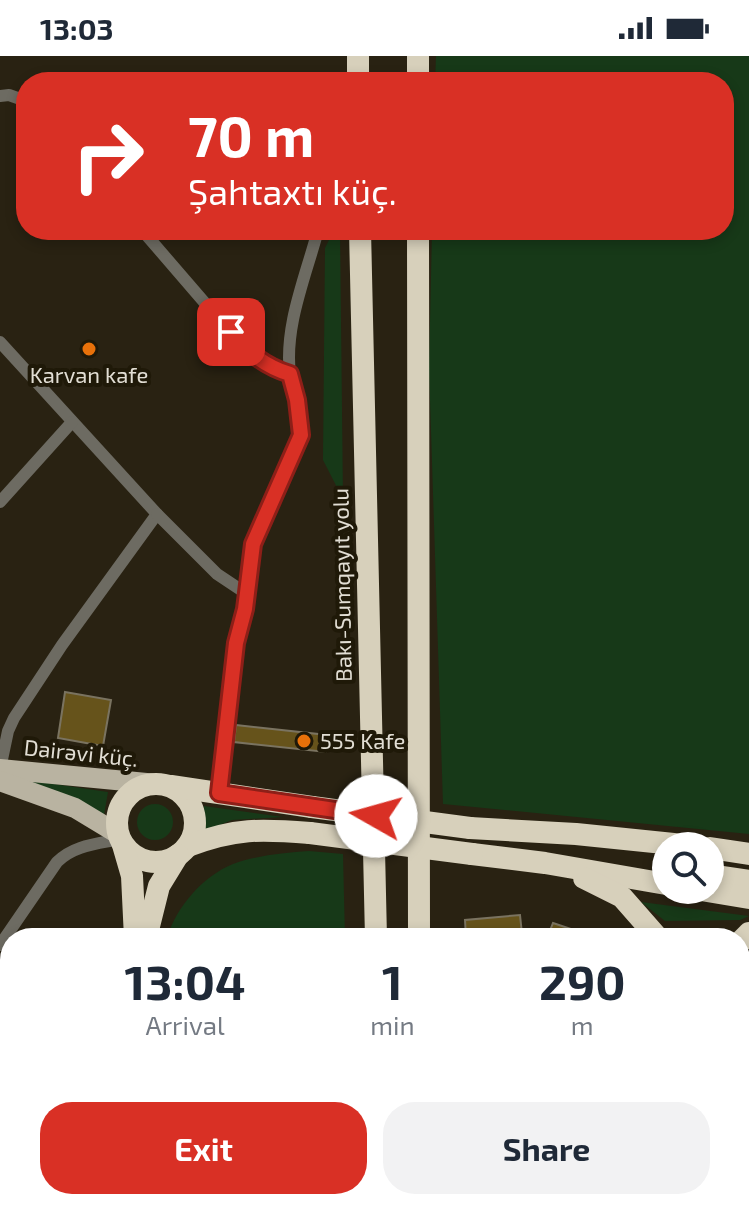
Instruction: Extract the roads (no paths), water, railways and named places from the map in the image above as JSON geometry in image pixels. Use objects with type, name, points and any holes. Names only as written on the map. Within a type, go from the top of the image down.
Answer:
[{"type":"highway","name":"Bakı-Sumqayıt yolu","points":[[360,240],[376,928]]},
{"type":"highway","points":[[418,240],[419,928]]},
{"type":"highway","points":[[148,928],[159,886],[193,834],[195,822],[186,798],[160,784]]},
{"type":"highway","points":[[135,928],[132,876],[120,839],[118,814],[128,795],[146,785],[160,784],[470,828],[652,842]]},
{"type":"highway","points":[[120,839],[142,860],[154,862],[166,861],[224,833],[241,830],[310,833],[545,863],[652,882]]},
{"type":"highway","points":[[724,850],[749,854]]},
{"type":"highway","points":[[545,863],[600,859],[652,866]]},
{"type":"highway","points":[[545,863],[598,883],[622,897],[649,928]]},
{"type":"highway","points":[[724,877],[749,881]]},
{"type":"highway","points":[[724,894],[749,898]]},
{"type":"main road","name":"Dairəvi küç.","points":[[0,769],[160,784]]},
{"type":"main road","name":"Dairəvi küç.","points":[[0,781],[75,808],[120,839]]},
{"type":"street","points":[[151,240],[248,353],[271,368],[290,374]]},
{"type":"street","points":[[219,793],[236,643],[247,594],[253,544],[301,435],[299,409],[290,374],[290,335],[315,240]]},
{"type":"street","points":[[0,342],[157,514],[217,574],[247,594]]},
{"type":"street","points":[[0,502],[72,422]]},
{"type":"street","points":[[0,769],[4,745],[14,718],[62,645],[157,514]]},
{"type":"street","points":[[12,928],[57,862],[67,853],[79,847],[120,839]]},
{"type":"place","name":"Karvan kafe","points":[[89,349]]},
{"type":"place","name":"555 Kafe","points":[[304,741]]}]
